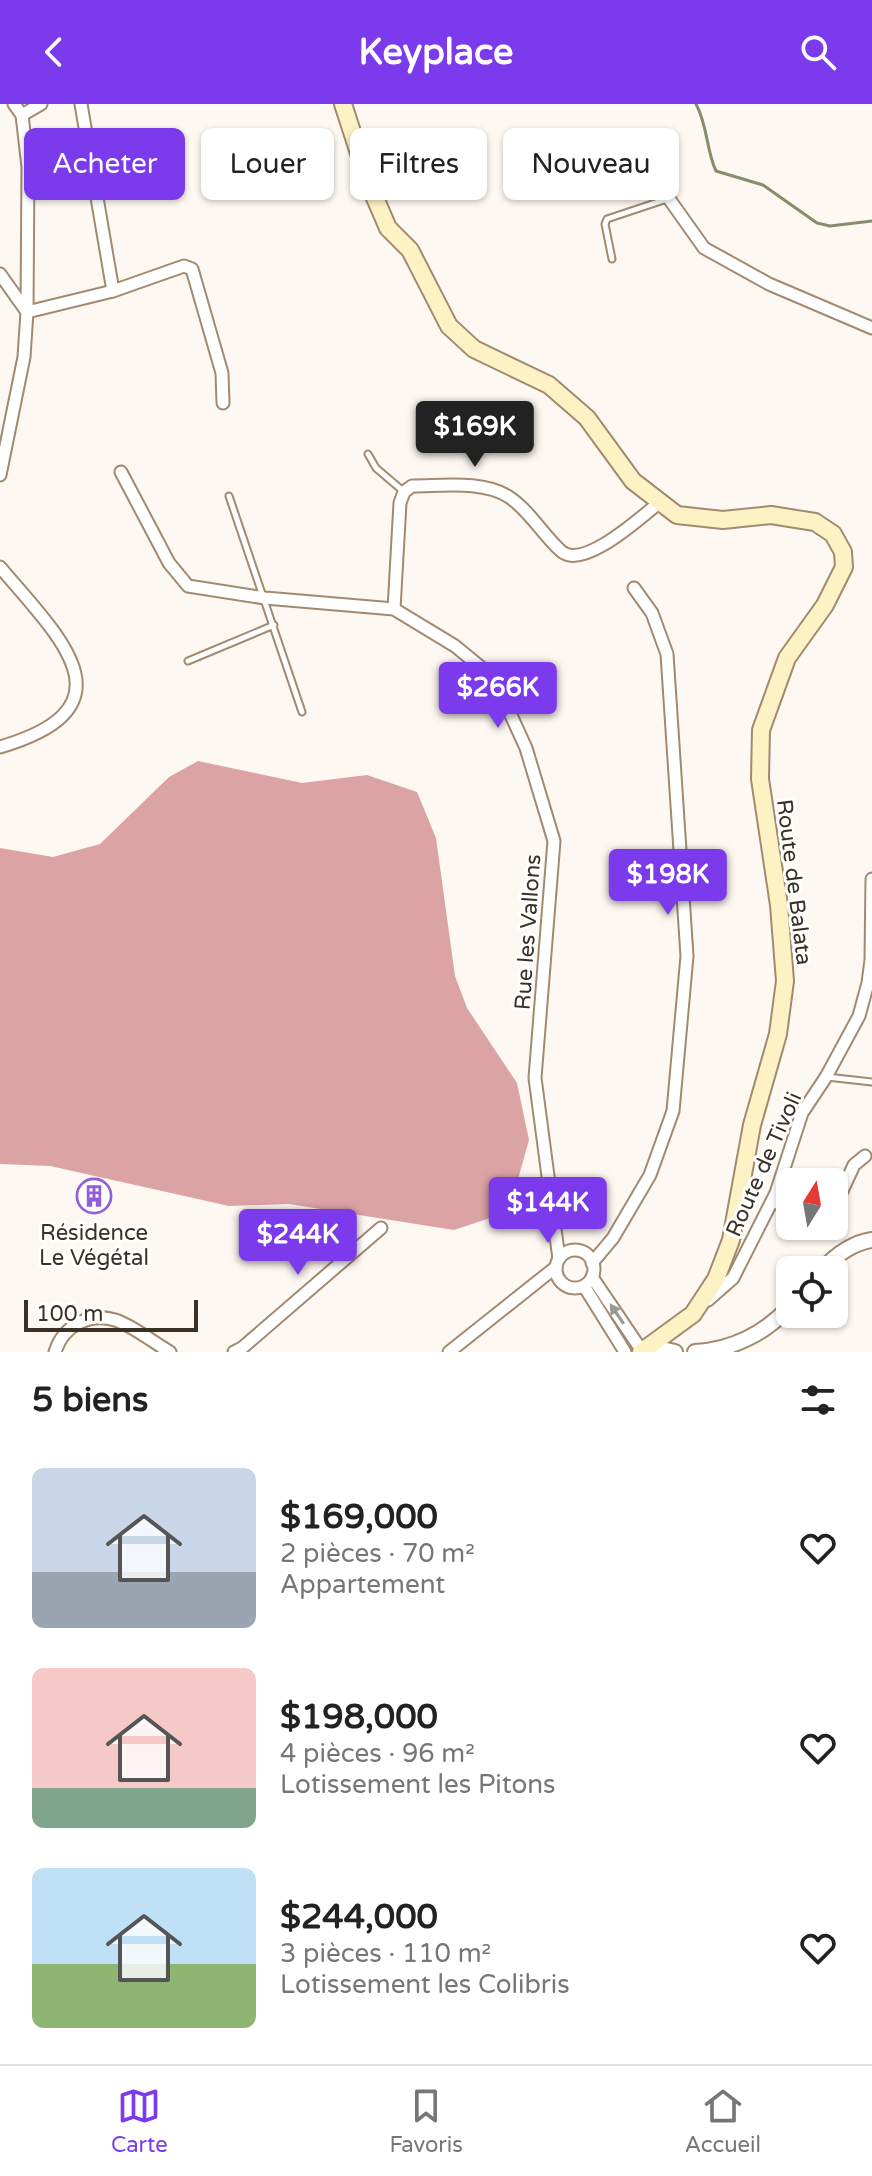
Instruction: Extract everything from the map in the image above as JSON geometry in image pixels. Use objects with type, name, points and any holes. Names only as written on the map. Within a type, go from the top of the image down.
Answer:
[{"type":"main road","name":"Route de Balata","points":[[343,104],[369,184],[388,228],[410,250],[449,326],[474,349],[549,385],[587,418],[633,481],[677,515],[723,520],[771,515],[815,522],[833,534],[843,552],[844,567],[825,605],[787,658],[761,730],[760,779],[779,905],[785,981],[778,1034],[752,1125],[731,1240],[716,1279],[693,1314],[644,1350]]},
{"type":"street","points":[[0,475],[24,357],[27,312],[28,167],[22,115],[14,104]]},
{"type":"street","points":[[22,115],[41,104]]},
{"type":"street","points":[[81,104],[113,291]]},
{"type":"street","points":[[669,200],[704,248],[769,284],[872,328]]},
{"type":"street","points":[[27,312],[113,291],[184,266],[192,269],[222,373],[223,403]]},
{"type":"street","points":[[0,274],[27,312]]},
{"type":"street","name":"Rue les Vallons","points":[[121,472],[169,563],[188,586],[265,598],[394,609],[455,646],[494,678],[526,748],[554,841],[535,1078],[557,1263]]},
{"type":"street","points":[[394,609],[400,503],[404,492],[412,486],[489,487],[511,497],[564,554],[582,557],[625,530],[660,502]]},
{"type":"street","points":[[0,567],[66,650],[76,670],[76,692],[67,712],[54,726],[29,739],[0,747]]},
{"type":"street","points":[[625,1352],[588,1281],[592,1263],[613,1238],[650,1175],[673,1111],[687,956],[667,654],[652,613],[634,588]]},
{"type":"street","name":"Route de Tivoli","points":[[693,1314],[733,1278],[772,1202],[802,1113],[826,1077],[859,1016],[870,983],[872,879]]},
{"type":"street","points":[[848,1178],[854,1165],[865,1156]]},
{"type":"street","points":[[772,1202],[776,1203]]},
{"type":"street","points":[[234,1352],[381,1228]]},
{"type":"street","points":[[554,1229],[592,1263]]},
{"type":"street","points":[[449,1352],[529,1291],[557,1263],[613,1238]]},
{"type":"street","points":[[837,1256],[861,1242],[872,1240]]},
{"type":"street","points":[[557,1263],[556,1273],[562,1283],[573,1288],[588,1281]]},
{"type":"street","points":[[588,1281],[644,1350],[675,1352]]},
{"type":"street","points":[[529,1291],[562,1283]]},
{"type":"street","points":[[695,1352],[711,1351],[745,1341],[776,1317]]},
{"type":"street","points":[[55,1352],[64,1333],[83,1320],[96,1318],[116,1320],[170,1352]]},
{"type":"lane","points":[[612,259],[605,224],[607,219],[662,200]]},
{"type":"lane","points":[[368,454],[376,468],[404,492]]},
{"type":"lane","points":[[229,496],[302,712]]},
{"type":"lane","points":[[188,661],[274,625]]},
{"type":"lane","points":[[826,1077],[872,1082]]},
{"type":"shaded area","points":[[198,761],[302,783],[367,775],[417,792],[436,838],[455,976],[467,1008],[517,1083],[529,1140],[511,1204],[499,1215],[454,1230],[289,1204],[229,1206],[50,1166],[0,1164],[0,848],[53,857],[100,844],[169,777]]},
{"type":"waterway","points":[[696,104],[716,171],[763,185],[817,223],[830,226],[872,221]]},
{"type":"place","name":"Résidence Le Végétal","points":[[94,1196]]}]
